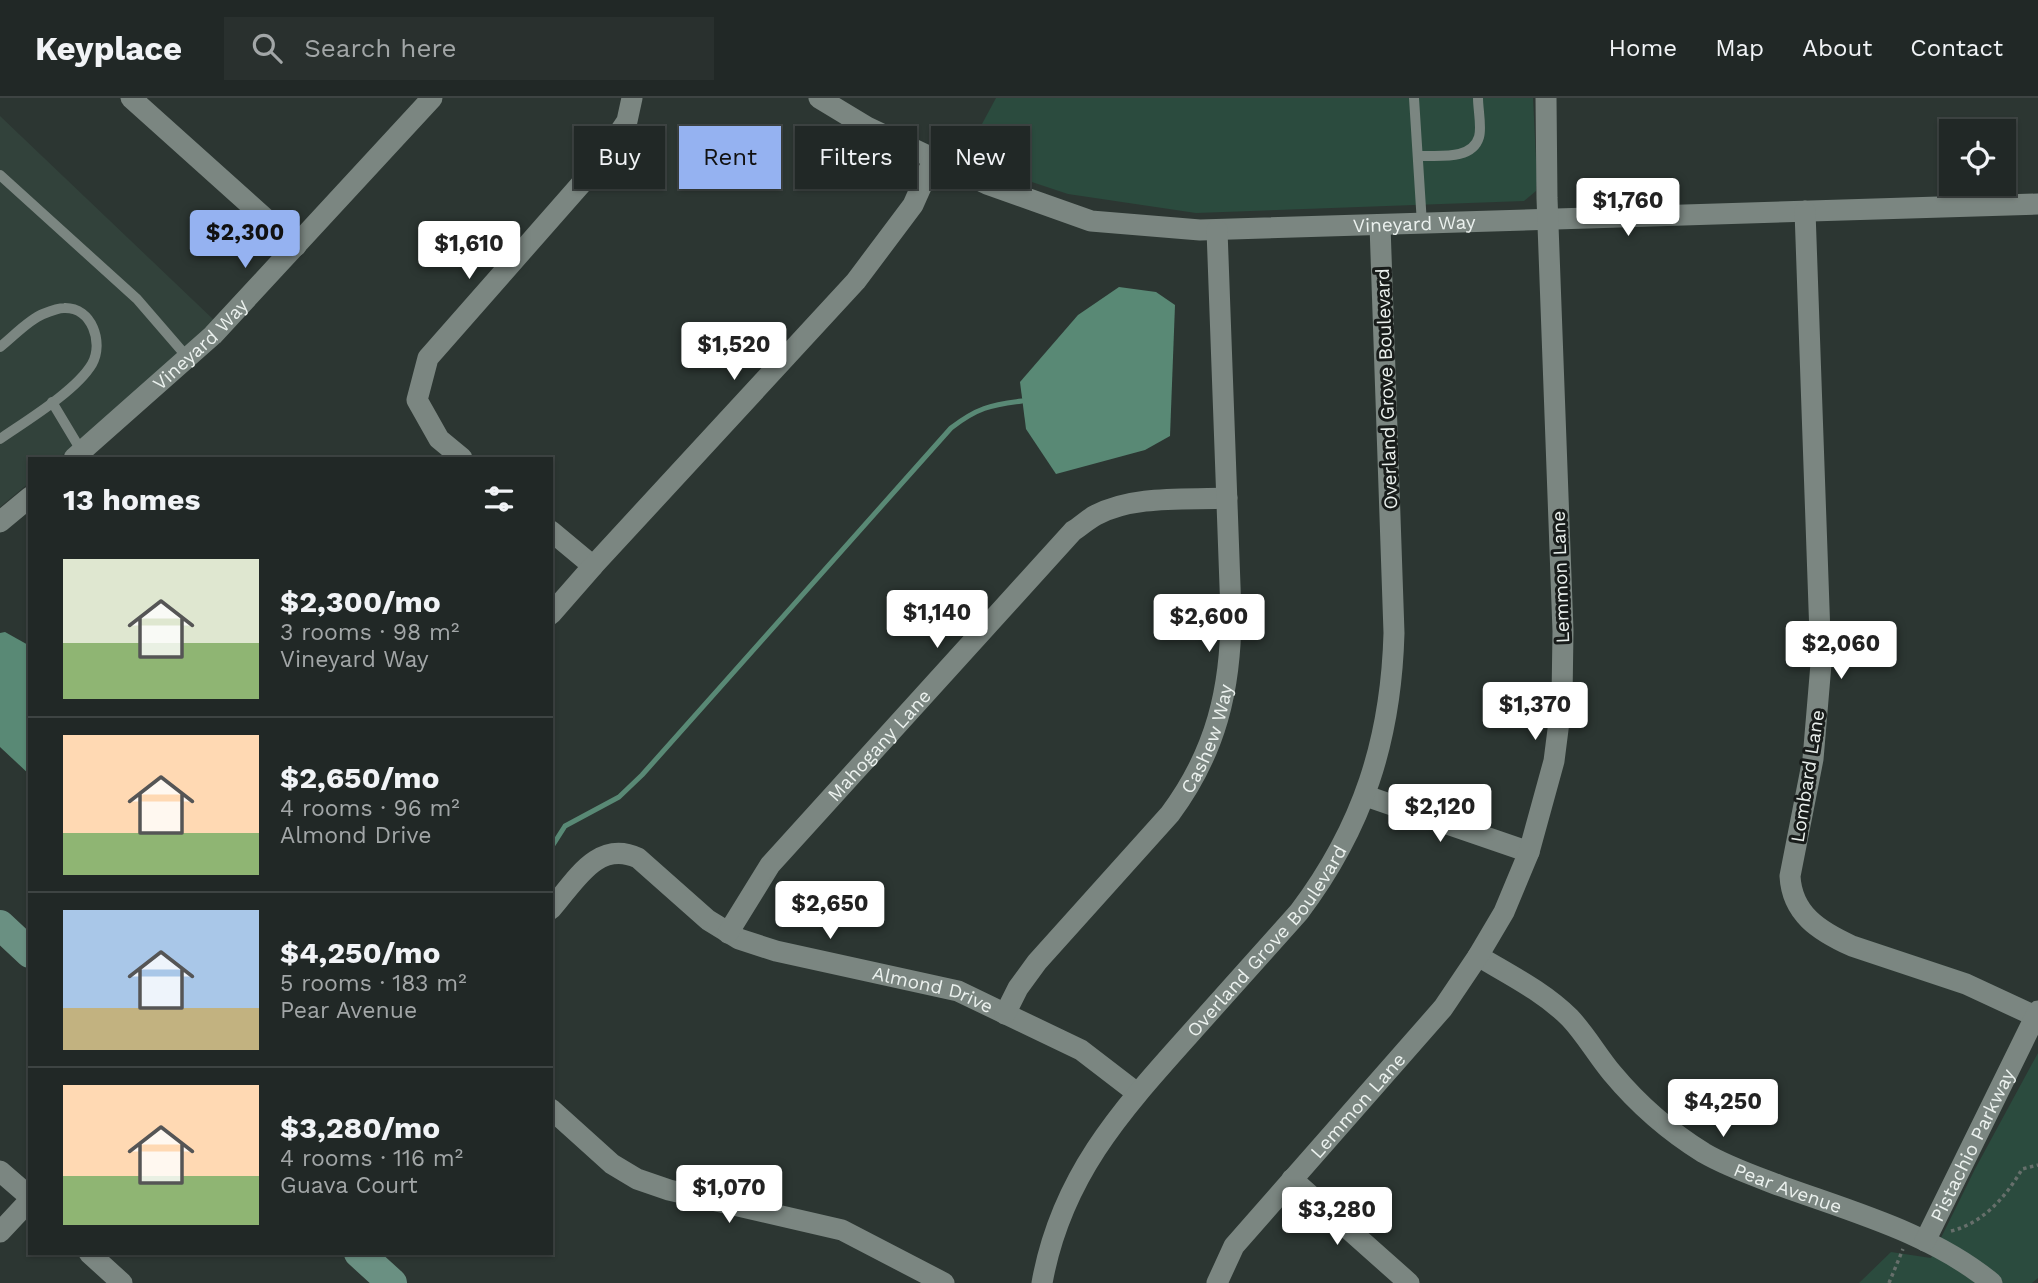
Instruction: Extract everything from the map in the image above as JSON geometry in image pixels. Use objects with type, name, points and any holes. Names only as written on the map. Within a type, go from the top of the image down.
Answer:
[{"type":"main road","points":[[0,925],[28,951]]},
{"type":"main road","points":[[361,1255],[392,1283]]},
{"type":"street","points":[[131,98],[296,246]]},
{"type":"street","name":"Vineyard Way","points":[[82,456],[213,335],[432,98]]},
{"type":"street","points":[[461,457],[439,439],[417,400],[428,358],[596,167],[627,121],[632,98]]},
{"type":"street","name":"Vineyard Way","points":[[819,98],[867,127],[931,157]]},
{"type":"street","name":"Lemmon Lane","points":[[1217,1283],[1234,1246],[1443,1009],[1504,912],[1529,852],[1554,761],[1562,698],[1563,631],[1546,98]]},
{"type":"street","points":[[553,612],[856,281],[913,205],[931,165]]},
{"type":"street","name":"Vineyard Way","points":[[1001,189],[1091,221],[1217,230],[2038,204]]},
{"type":"street","name":"Lombard Lane","points":[[1805,212],[1821,664],[1813,760],[1790,876],[1792,894],[1801,911],[1836,939],[2037,1013]]},
{"type":"street","name":"Overland Grove Boulevard","points":[[1042,1283],[1056,1229],[1079,1175],[1102,1137],[1299,912],[1335,861],[1366,796],[1384,730],[1394,655],[1380,225]]},
{"type":"street","name":"Cashew Way","points":[[1005,1014],[1031,969],[1170,814],[1200,768],[1222,707],[1228,675],[1231,613],[1217,230]]},
{"type":"street","name":"Mahogany Lane","points":[[728,933],[770,865],[1073,531],[1096,515],[1118,506],[1227,498]]},
{"type":"street","points":[[0,522],[28,499]]},
{"type":"street","points":[[553,533],[593,566]]},
{"type":"street","points":[[1366,796],[1529,852]]},
{"type":"street","name":"Almond Drive","points":[[553,907],[594,861],[605,854],[629,854],[638,858],[728,933],[776,951],[958,991],[1081,1050],[1137,1094]]},
{"type":"street","name":"Pear Avenue","points":[[1478,956],[1541,993],[1557,1006],[1583,1033],[1621,1083],[1670,1129],[1695,1147],[1738,1170],[1925,1241],[1992,1283]]},
{"type":"street","name":"Pistachio Parkway","points":[[1925,1241],[2037,1013]]},
{"type":"street","points":[[553,1112],[612,1164],[637,1180],[669,1190],[842,1230],[944,1283]]},
{"type":"street","points":[[0,1171],[28,1197]]},
{"type":"street","points":[[1293,1179],[1409,1283]]},
{"type":"street","points":[[0,1232],[28,1201]]},
{"type":"street","points":[[91,1255],[122,1283]]},
{"type":"lane","points":[[1414,98],[1422,224]]},
{"type":"lane","points":[[1418,156],[1458,154],[1467,152],[1474,146],[1479,136],[1478,98]]},
{"type":"lane","points":[[0,175],[137,299],[188,359]]},
{"type":"lane","points":[[0,347],[41,315],[65,308],[83,314],[94,328],[97,345],[93,362],[83,376],[0,439]]},
{"type":"lane","points":[[52,402],[82,456]]},
{"type":"path","points":[[1949,1231],[1965,1228],[1990,1211],[2022,1169],[2038,1165]]},
{"type":"path","points":[[1889,1283],[1904,1248]]},
{"type":"shaded area","points":[[996,98],[1533,98],[1536,191],[1524,201],[1196,213],[1068,194],[1030,181],[1030,126],[981,126]]},
{"type":"shaded area","points":[[0,116],[216,322],[130,400],[60,457],[28,457],[28,484],[0,507]]},
{"type":"shaded area","points":[[1119,287],[1156,292],[1175,305],[1170,436],[1145,450],[1056,474],[1026,429],[1020,382],[1078,315]]},
{"type":"shaded area","points":[[5,632],[28,645],[28,773],[0,747],[0,633]]},
{"type":"shaded area","points":[[2038,1053],[2038,1278],[2032,1283],[1859,1283],[1891,1252],[1931,1258],[1975,1169]]},
{"type":"waterway","points":[[553,845],[565,826],[619,797],[642,775],[951,428],[984,408],[1022,401]]}]
